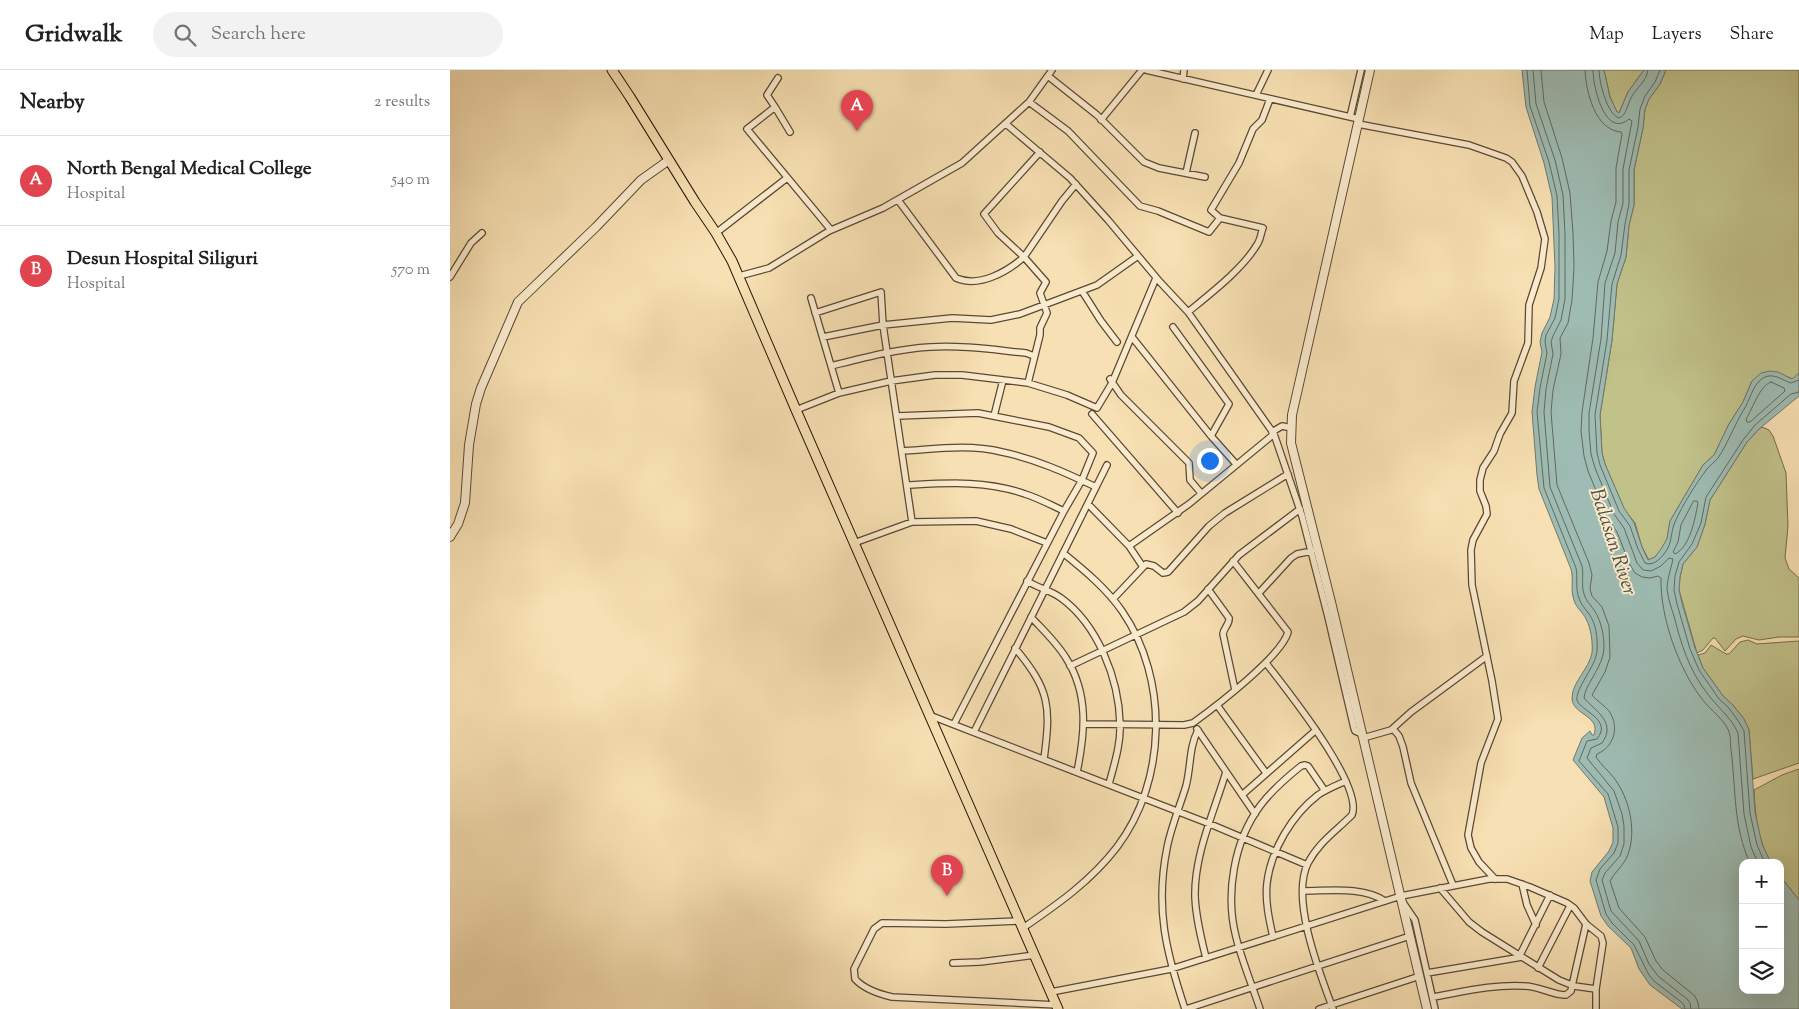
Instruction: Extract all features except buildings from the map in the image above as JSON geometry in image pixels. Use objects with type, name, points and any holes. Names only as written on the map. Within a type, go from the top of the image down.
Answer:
[{"type":"main road","points":[[612,70],[716,233],[739,276],[1058,1007]]},
{"type":"street","points":[[739,276],[769,268],[831,230],[883,208],[962,163],[1029,102],[1052,70]]},
{"type":"street","points":[[1102,120],[1144,70],[1469,146],[1506,158],[1512,162],[1522,176],[1537,212],[1545,239],[1543,263],[1529,305],[1528,343],[1514,381],[1512,413],[1500,434],[1494,451],[1483,468],[1479,484],[1487,514],[1473,540],[1470,557],[1472,584],[1492,680],[1498,720],[1480,768],[1468,835],[1471,848],[1479,862],[1495,878]]},
{"type":"street","points":[[1183,79],[1184,70]]},
{"type":"street","points":[[1256,95],[1268,70]]},
{"type":"street","points":[[1350,117],[1361,70]]},
{"type":"street","points":[[1370,70],[1292,415],[1291,443],[1410,936],[1435,1009]]},
{"type":"street","points":[[1048,76],[1102,120],[1144,162],[1159,168],[1205,177]]},
{"type":"street","points":[[778,78],[768,95],[790,132]]},
{"type":"street","points":[[1188,312],[1218,287],[1247,258],[1259,242],[1263,228],[1220,218],[1211,210],[1239,163],[1253,129],[1262,120],[1270,99]]},
{"type":"street","points":[[1029,102],[1068,131],[1140,206],[1209,232],[1220,218]]},
{"type":"street","points":[[775,107],[747,129],[831,230]]},
{"type":"street","points":[[1006,124],[1076,184],[1156,278],[1188,312],[1273,433],[1300,509],[1312,551],[1355,731],[1363,736],[1391,730],[1411,712],[1487,656]]},
{"type":"street","points":[[1186,173],[1195,133]]},
{"type":"street","points":[[1028,383],[1040,328],[1047,313],[1040,293],[1046,282],[1024,257],[998,233],[984,214],[1040,152]]},
{"type":"street","points":[[450,538],[458,524],[464,503],[468,445],[476,404],[518,302],[641,180],[669,160]]},
{"type":"street","points":[[716,233],[787,178]]},
{"type":"street","points":[[898,200],[956,278],[974,282],[1000,273],[1024,257],[1062,201],[1076,184]]},
{"type":"street","points":[[450,277],[471,243],[482,234]]},
{"type":"street","points":[[823,337],[883,325],[952,318],[991,320],[1020,314],[1097,285],[1138,256]]},
{"type":"street","points":[[796,410],[839,393],[891,381],[935,375],[962,375],[1028,383],[1067,395],[1097,408],[1132,337],[1156,278]]},
{"type":"street","points":[[1082,290],[1116,342]]},
{"type":"street","points":[[815,314],[881,292],[886,353],[912,522]]},
{"type":"street","points":[[811,298],[839,393]]},
{"type":"street","points":[[1173,327],[1228,404],[1211,436]]},
{"type":"street","points":[[1132,337],[1211,436],[1236,464]]},
{"type":"street","points":[[831,366],[886,353],[930,347],[1026,353],[1034,356]]},
{"type":"street","points":[[994,416],[1003,380]]},
{"type":"street","points":[[1111,381],[1121,395],[1189,463],[1190,480],[1201,493]]},
{"type":"street","points":[[897,416],[978,413],[1049,427],[1080,438],[1093,452],[1082,480],[1027,581],[954,724]]},
{"type":"street","points":[[1092,414],[1178,513]]},
{"type":"street","points":[[1129,546],[1178,513],[1282,426],[1292,428]]},
{"type":"street","points":[[902,451],[963,448],[1001,451],[1043,463],[1096,487]]},
{"type":"street","points":[[974,732],[1107,465]]},
{"type":"street","points":[[1113,599],[1143,567],[1150,564],[1163,573],[1168,572],[1209,526],[1225,513],[1288,474]]},
{"type":"street","points":[[907,485],[959,482],[994,486],[1025,494],[1064,511]]},
{"type":"street","points":[[1088,504],[1129,546],[1143,567]]},
{"type":"street","points":[[1070,666],[1184,612],[1198,601],[1239,555],[1300,509]]},
{"type":"street","points":[[854,543],[912,522],[976,521],[1011,529],[1047,543]]},
{"type":"street","points":[[1259,593],[1291,558],[1297,554],[1312,551]]},
{"type":"street","points":[[1058,1007],[892,997],[876,992],[858,982],[855,978],[854,969],[874,929],[882,923],[1021,924],[1071,894],[1092,875],[1117,847],[1145,798],[1151,775],[1155,725],[1154,696],[1151,676],[1145,657],[1125,615],[1113,599],[1097,581],[1063,553]]},
{"type":"street","points":[[1084,724],[1184,725],[1193,723],[1266,663],[1285,639],[1288,632],[1233,561]]},
{"type":"street","points":[[1027,581],[1036,587],[1045,588],[1061,598],[1079,616],[1102,651],[1114,684],[1120,725],[1109,784]]},
{"type":"street","points":[[1208,589],[1230,618],[1223,634],[1235,690]]},
{"type":"street","points":[[1031,617],[1058,647],[1070,666],[1080,694],[1084,724],[1077,772]]},
{"type":"street","points":[[1015,648],[1037,677],[1045,698],[1049,720],[1044,759]]},
{"type":"street","points":[[1266,663],[1316,730],[1339,767],[1346,781],[1353,811],[1324,840],[1308,865],[1303,891],[1306,927],[1332,1007]]},
{"type":"street","points":[[1217,705],[1266,773]]},
{"type":"street","points":[[929,714],[1178,811],[1308,865]]},
{"type":"street","points":[[1193,723],[1255,814]]},
{"type":"street","points":[[1198,730],[1192,742],[1187,782],[1167,846],[1161,884],[1162,922],[1171,969],[1185,1009],[1410,936]]},
{"type":"street","points":[[1242,795],[1316,730]]},
{"type":"street","points":[[1391,730],[1394,730],[1399,736],[1411,782],[1453,885]]},
{"type":"street","points":[[1260,1009],[1234,928],[1231,892],[1242,837],[1255,814],[1271,793],[1301,766],[1308,766],[1325,791]]},
{"type":"street","points":[[1206,958],[1197,920],[1196,889],[1199,862],[1226,772]]},
{"type":"street","points":[[1273,937],[1269,918],[1267,890],[1268,878],[1276,851],[1301,811],[1325,791],[1346,781]]},
{"type":"street","points":[[1051,992],[1171,969],[1385,901],[1453,885],[1495,878],[1507,879],[1522,884],[1550,895],[1570,906],[1603,940],[1596,989],[1596,1009]]},
{"type":"street","points":[[1522,884],[1527,905],[1536,925]]},
{"type":"street","points":[[1440,888],[1469,922],[1482,932],[1538,968],[1572,986],[1596,989]]},
{"type":"street","points":[[1303,891],[1365,893],[1378,896],[1385,901]]},
{"type":"street","points":[[1521,956],[1550,895]]},
{"type":"street","points":[[1402,898],[1413,915],[1424,975],[1427,1009]]},
{"type":"street","points":[[1538,968],[1570,906]]},
{"type":"street","points":[[1432,997],[1485,988],[1518,985],[1534,987],[1563,995],[1570,991],[1572,986],[1586,924]]},
{"type":"street","points":[[953,963],[980,962],[1034,954]]},
{"type":"street","points":[[1319,1009],[1332,1007],[1424,975],[1521,956]]},
{"type":"green space","points":[[1604,70],[1644,70],[1628,92],[1619,113],[1610,97]]},
{"type":"green space","points":[[1666,70],[1799,70],[1799,373],[1793,379],[1788,377],[1752,381],[1743,402],[1729,424],[1714,455],[1703,465],[1670,521],[1667,539],[1661,550],[1655,557],[1649,560],[1642,547],[1635,523],[1624,509],[1605,464],[1602,453],[1600,415],[1612,340],[1617,284],[1626,257],[1629,225],[1634,205],[1634,170],[1645,109]]},
{"type":"green space","points":[[1762,427],[1769,430],[1773,436],[1786,473],[1788,526],[1785,558],[1789,569],[1799,578],[1799,637],[1759,640],[1743,636],[1736,639],[1725,651],[1713,638],[1703,650],[1697,653],[1679,590],[1683,564],[1697,547],[1705,524],[1710,500],[1747,442]]},
{"type":"green space","points":[[1748,640],[1757,644],[1799,641],[1799,763],[1753,779],[1749,730],[1744,719],[1723,696],[1703,668],[1698,655],[1705,653],[1711,645],[1729,654],[1740,642]]},
{"type":"green space","points":[[1799,769],[1799,900],[1784,881],[1784,859],[1769,859],[1760,837],[1756,818],[1754,790],[1782,775]]},
{"type":"water","name":"Balasan River","points":[[1522,70],[1604,70],[1610,97],[1619,113],[1628,92],[1644,70],[1666,70],[1645,109],[1634,170],[1634,205],[1629,225],[1626,257],[1617,284],[1612,340],[1600,415],[1602,453],[1605,464],[1624,508],[1634,523],[1648,560],[1655,557],[1667,539],[1670,521],[1703,465],[1714,455],[1729,424],[1743,402],[1752,381],[1761,373],[1770,371],[1778,372],[1792,379],[1799,373],[1799,396],[1759,429],[1747,442],[1710,500],[1705,524],[1697,547],[1683,564],[1679,590],[1695,648],[1703,668],[1723,696],[1744,719],[1749,730],[1755,812],[1762,844],[1769,859],[1739,859],[1739,994],[1784,994],[1784,881],[1799,900],[1799,1009],[1682,1009],[1650,985],[1639,969],[1631,948],[1608,926],[1601,916],[1590,881],[1592,872],[1609,851],[1613,842],[1613,828],[1604,797],[1573,760],[1582,738],[1590,731],[1594,735],[1594,723],[1576,708],[1572,698],[1575,686],[1588,665],[1592,653],[1592,640],[1588,623],[1574,600],[1571,569],[1539,489],[1537,475],[1532,412],[1542,352],[1540,342],[1550,317],[1554,299],[1555,267],[1552,197],[1544,163],[1526,107]]},
{"type":"place","name":"North Bengal Medical College","points":[[857,131]]},
{"type":"place","name":"Desun Hospital Siliguri","points":[[947,896]]}]
